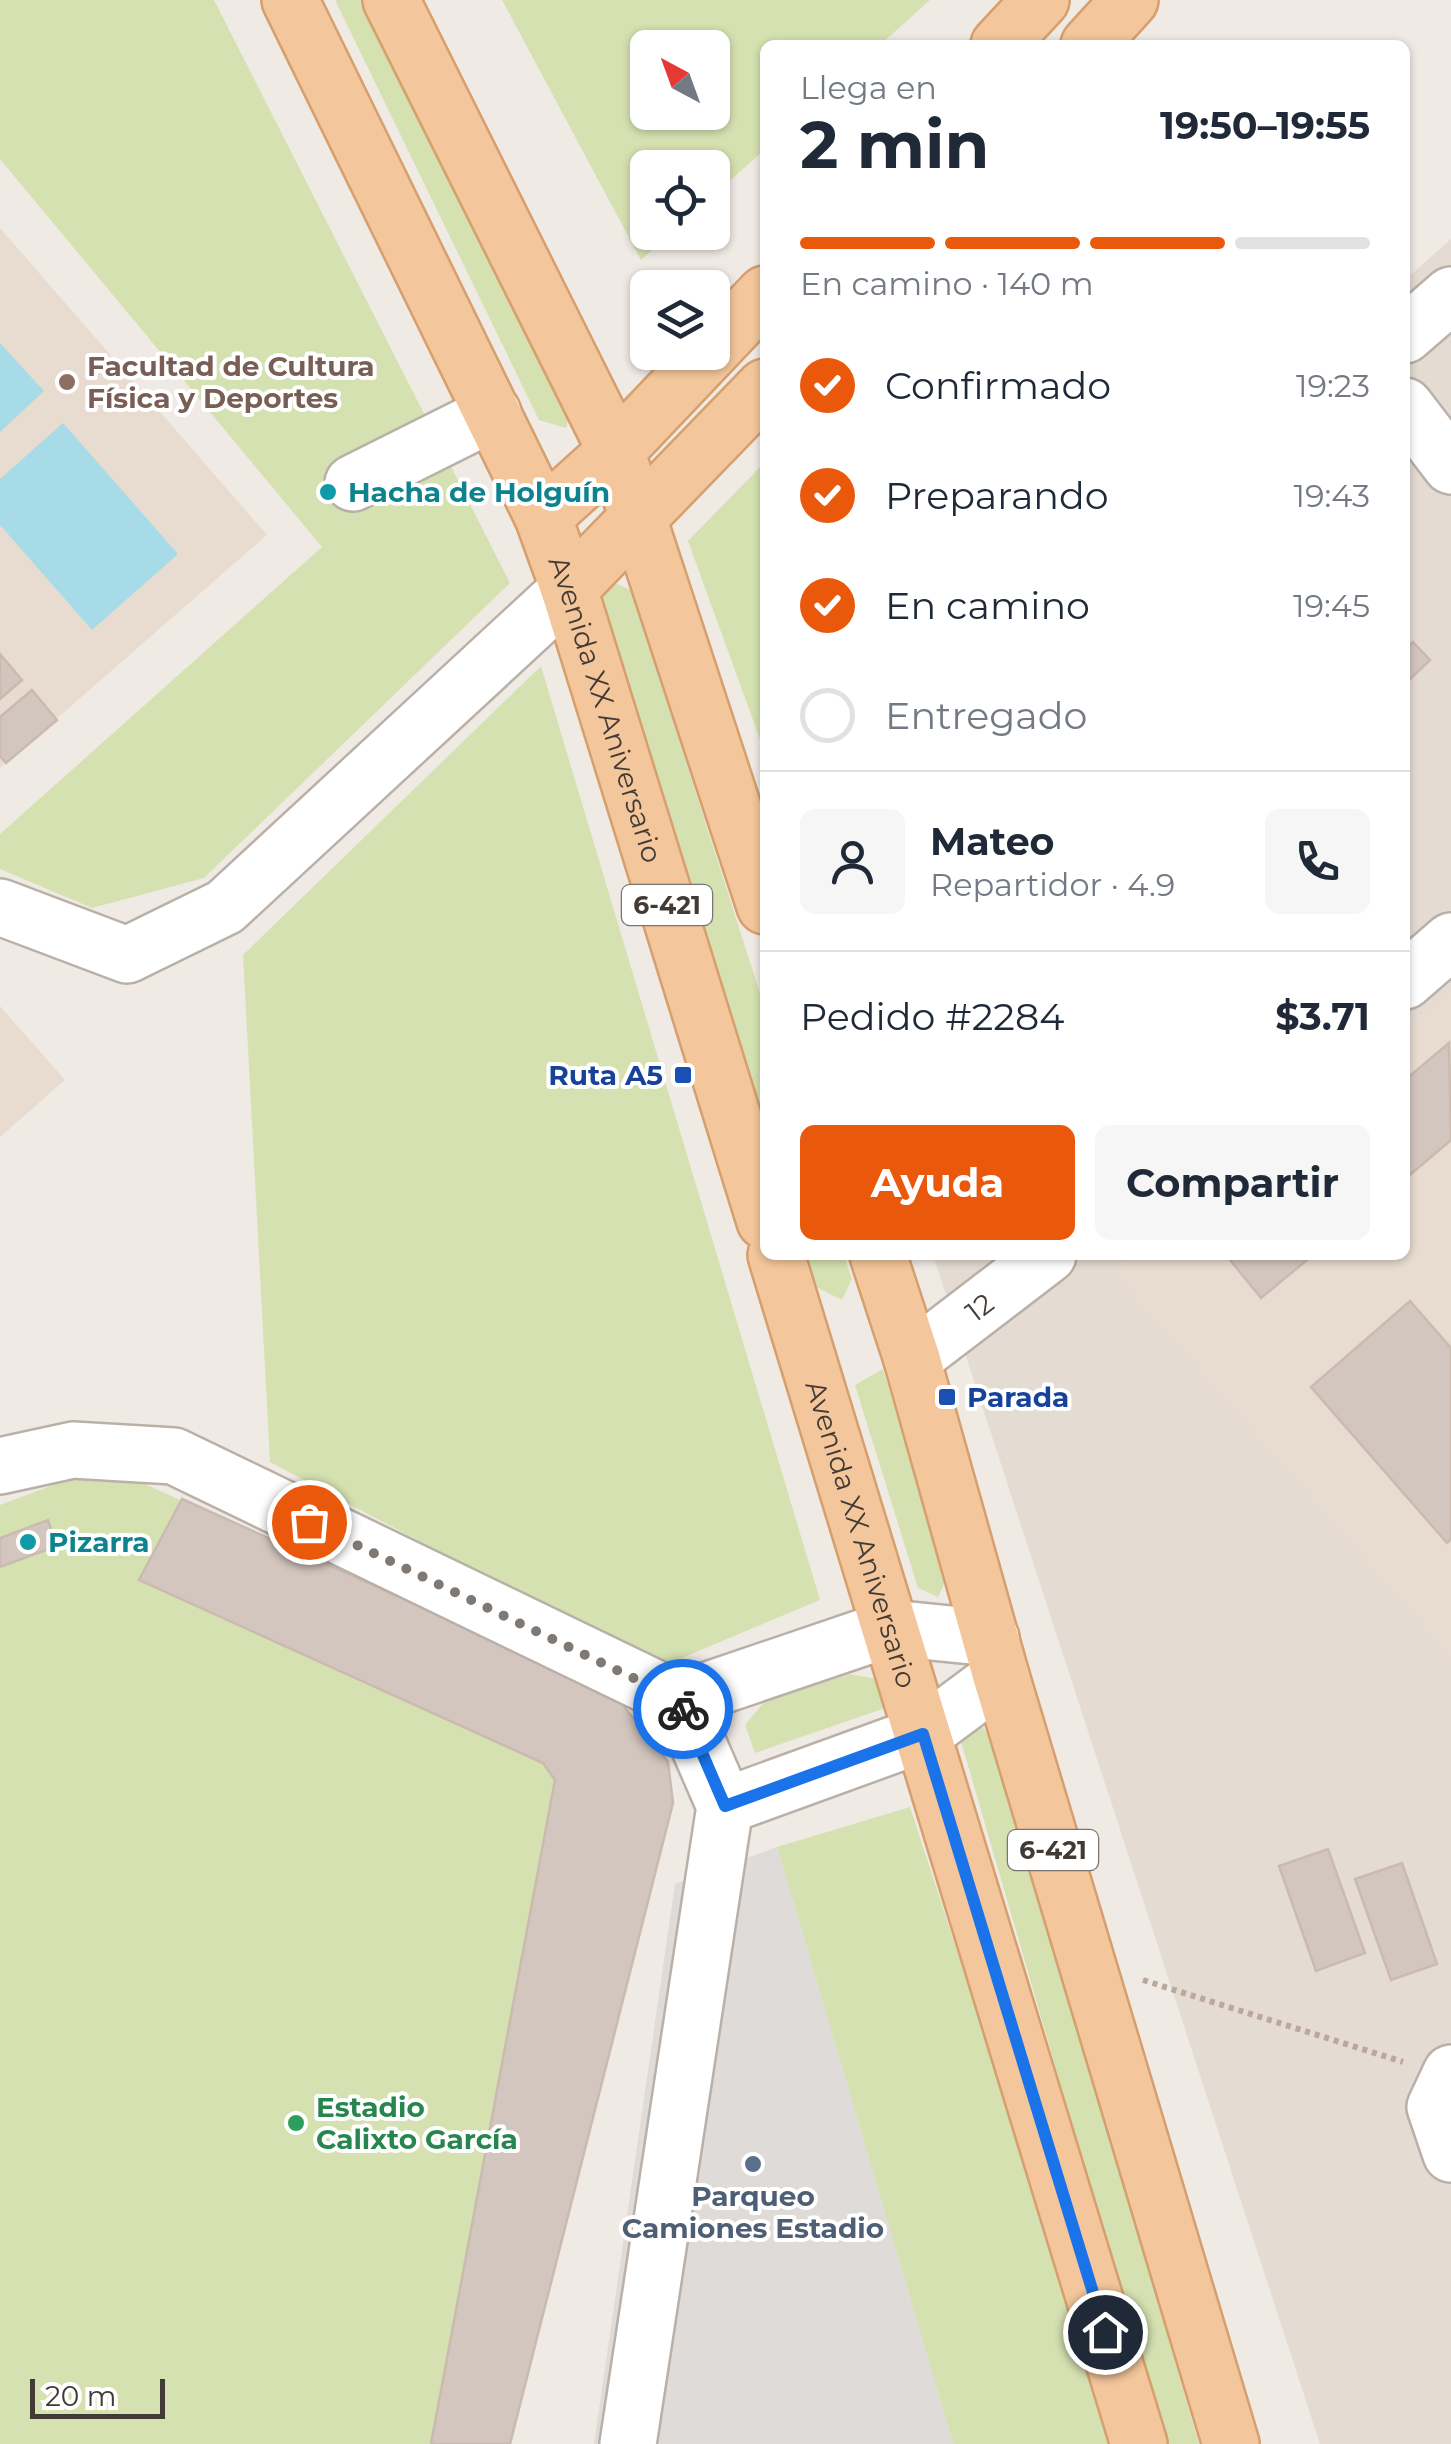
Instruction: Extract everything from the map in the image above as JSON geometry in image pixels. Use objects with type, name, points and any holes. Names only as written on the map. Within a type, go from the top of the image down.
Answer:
[{"type":"main road","name":"Avenida XX Aniversario","points":[[290,0],[543,517],[569,589],[760,1205]]},
{"type":"main road","points":[[392,0],[616,452],[760,891]]},
{"type":"main road","points":[[1004,40],[1042,0]]},
{"type":"main road","points":[[1094,40],[1130,0]]},
{"type":"main road","points":[[730,331],[760,299]]},
{"type":"main road","points":[[543,517],[616,452],[693,370]]},
{"type":"main road","points":[[569,589],[760,391]]},
{"type":"main road","name":"Avenida XX Aniversario","points":[[778,1260],[1139,2444]]},
{"type":"main road","name":"6-421","points":[[880,1260],[1231,2444]]},
{"type":"street","points":[[1410,331],[1451,295]]},
{"type":"street","points":[[353,484],[493,413]]},
{"type":"street","points":[[1410,413],[1451,466]]},
{"type":"street","points":[[0,907],[127,955],[225,907],[569,589]]},
{"type":"street","points":[[1410,977],[1451,941]]},
{"type":"street","name":"12","points":[[912,1360],[1042,1260]]},
{"type":"street","points":[[0,1466],[73,1450],[174,1456],[679,1700],[725,1806],[628,2444]]},
{"type":"street","points":[[679,1700],[891,1628],[996,1657],[923,1734],[725,1806]]},
{"type":"path","points":[[1087,1962],[1446,2103]]},
{"type":"shaded area","name":"Facultad de Cultura Física y Deportes","points":[[0,228],[267,535],[0,768]]},
{"type":"shaded area","points":[[1451,239],[1451,2444],[1320,2444],[935,1260],[1410,1260],[1410,276]]},
{"type":"shaded area","points":[[1451,989],[1451,1658],[1113,1273],[1129,1260],[1410,1260],[1410,1026]]},
{"type":"shaded area","points":[[0,1006],[65,1080],[0,1137]]},
{"type":"shaded area","name":"Parqueo Camiones Estadio","points":[[777,1847],[953,2444],[594,2444],[675,1884]]},
{"type":"green space","points":[[0,0],[214,0],[510,583],[204,878],[92,908],[0,869],[0,834],[322,547],[0,159]]},
{"type":"green space","points":[[335,0],[369,0],[571,409],[566,428],[539,420]]},
{"type":"green space","points":[[502,0],[930,0],[886,40],[760,40],[760,154],[730,181],[730,150],[630,150],[630,239]]},
{"type":"green space","points":[[636,250],[652,250],[641,260]]},
{"type":"green space","points":[[760,467],[760,739],[688,541]]},
{"type":"green space","points":[[615,583],[631,590],[760,993],[760,1111],[602,595]]},
{"type":"green space","points":[[541,666],[820,1600],[658,1668],[270,1462],[243,955]]},
{"type":"green space","points":[[806,1260],[846,1260],[852,1279],[842,1300],[814,1286]]},
{"type":"green space","points":[[883,1369],[946,1580],[938,1597],[918,1588],[855,1385]]},
{"type":"green space","name":"Estadio Calixto García","points":[[104,1466],[614,1694],[668,1762],[673,1803],[510,2444],[0,2444],[0,1505]]},
{"type":"green space","points":[[850,1674],[882,1680],[894,1705],[755,1753],[745,1725],[765,1701]]},
{"type":"green space","points":[[975,1718],[995,1743],[1199,2444],[1165,2444],[960,1738]]},
{"type":"green space","points":[[910,1807],[1118,2444],[953,2444],[777,1847]]},
{"type":"water","points":[[0,343],[44,391],[0,432]]},
{"type":"water","points":[[63,423],[178,554],[92,630],[0,525],[0,479]]},
{"type":"building","points":[[1413,642],[1430,660],[1410,679]]},
{"type":"building","points":[[0,654],[22,680],[0,699]]},
{"type":"building","points":[[32,690],[57,720],[6,763],[0,756],[0,717]]},
{"type":"building","points":[[1449,1043],[1451,1140],[1410,1175],[1410,1076]]},
{"type":"building","points":[[1230,1260],[1307,1260],[1261,1298]]},
{"type":"building","points":[[1410,1301],[1451,1348],[1451,1539],[1447,1543],[1311,1387]]},
{"type":"building","points":[[182,1499],[614,1694],[668,1762],[673,1803],[510,2444],[431,2444],[555,1780],[543,1763],[139,1580]]},
{"type":"building","name":"Pizarra","points":[[48,1520],[57,1546],[0,1567],[0,1538]]},
{"type":"building","points":[[1328,1849],[1365,1953],[1316,1971],[1279,1866]]},
{"type":"building","points":[[1402,1863],[1437,1964],[1391,1980],[1355,1879]]},
{"type":"way so far","points":[[309,1522],[679,1700],[683,1709]]},
{"type":"place","name":"Facultad de Cultura Física y Deportes","points":[[67,382]]},
{"type":"place","name":"Hacha de Holguín","points":[[328,492]]},
{"type":"place","name":"Ruta A5","points":[[683,1075]]},
{"type":"place","name":"Parada","points":[[947,1397]]},
{"type":"place","name":"Pizarra","points":[[28,1542]]},
{"type":"place","name":"Estadio Calixto García","points":[[296,2123]]},
{"type":"place","name":"Parqueo Camiones Estadio","points":[[753,2164]]},
{"type":"route","points":[[683,1709],[725,1806],[923,1734],[1105,2332]]}]
